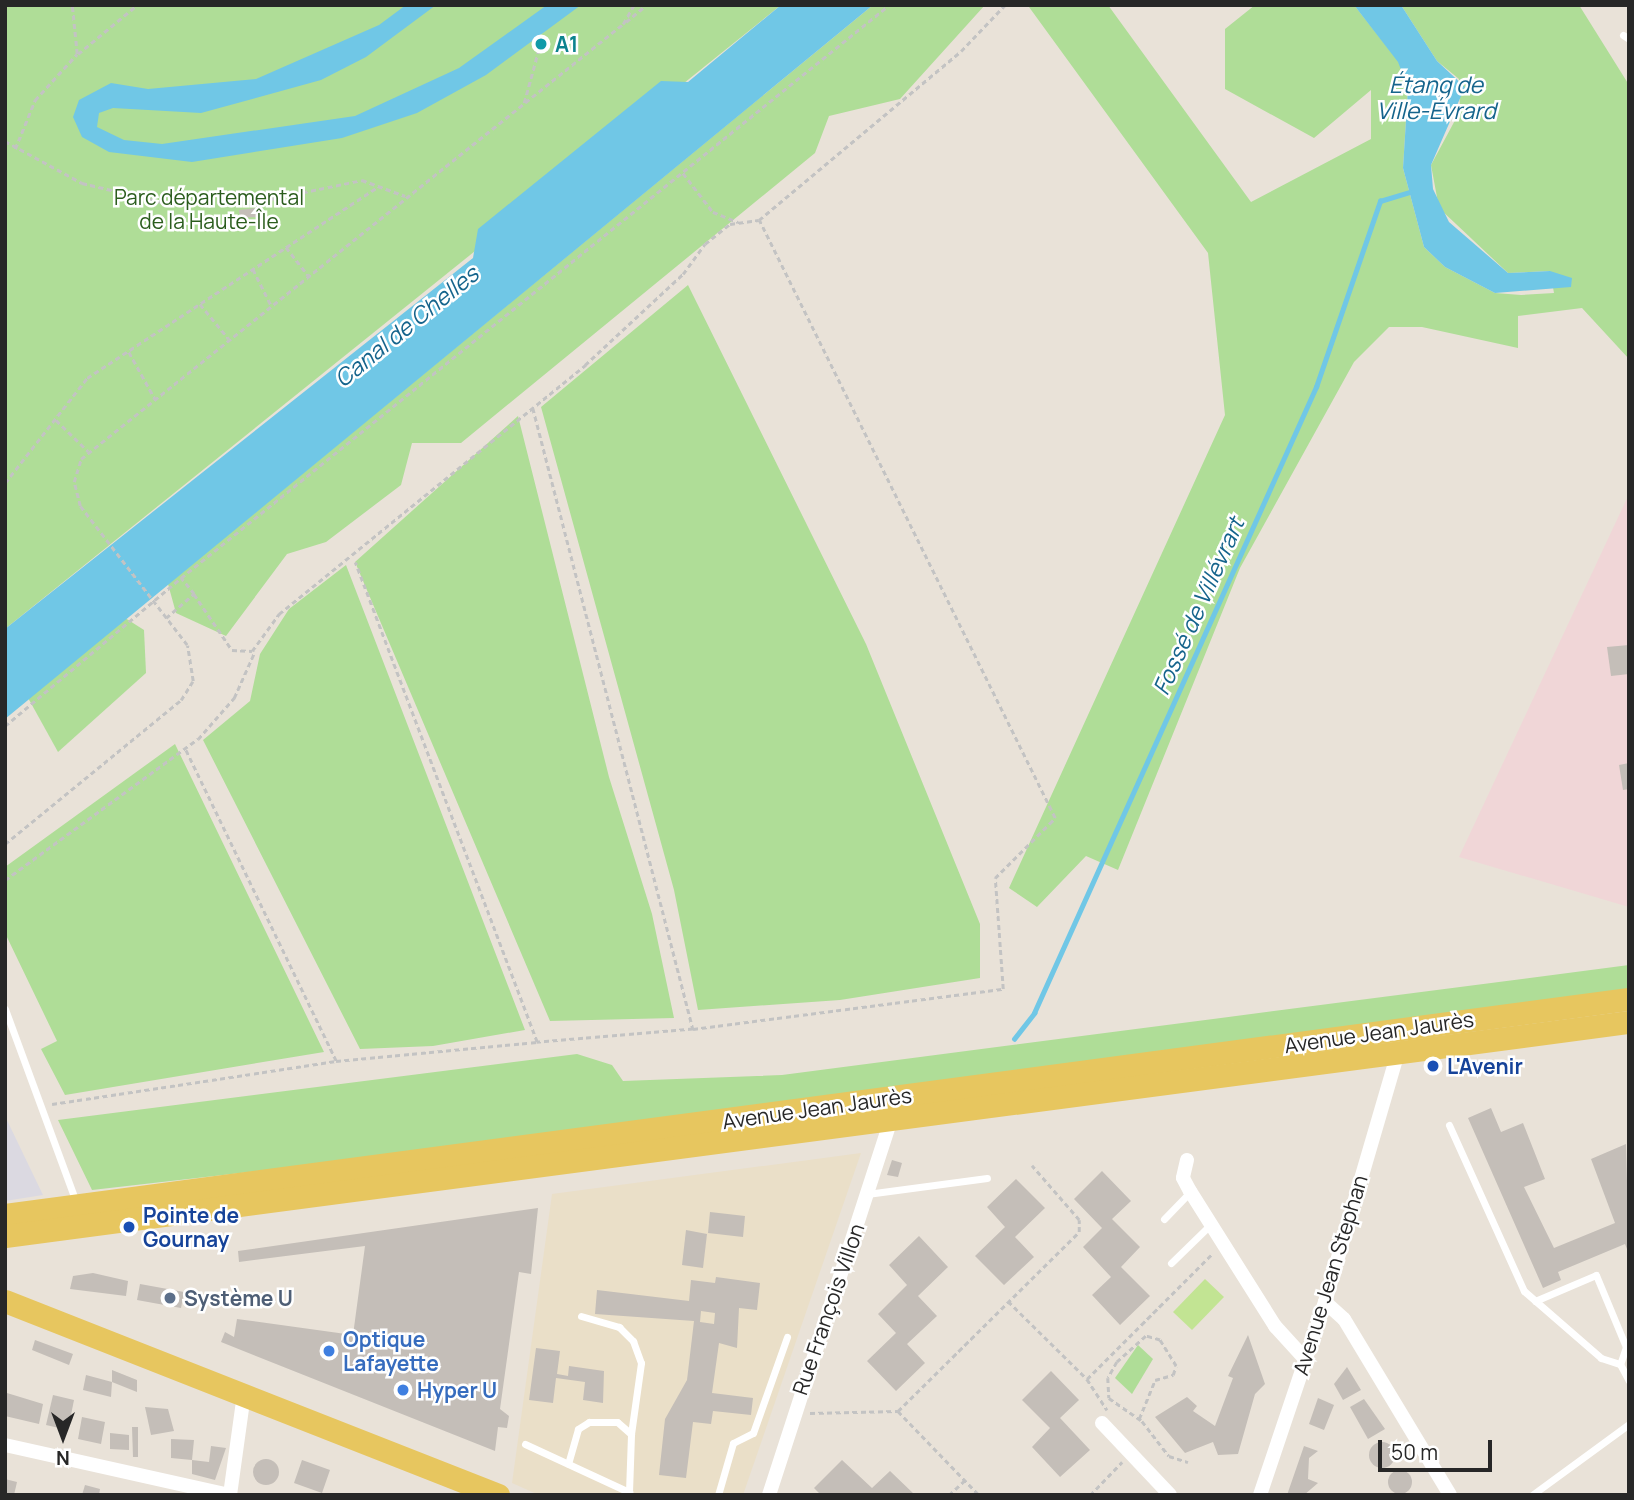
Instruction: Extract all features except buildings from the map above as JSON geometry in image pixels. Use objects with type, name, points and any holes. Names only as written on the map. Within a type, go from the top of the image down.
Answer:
[{"type":"main road","name":"Avenue Jean Jaurès","points":[[5,1215],[1629,999]]},
{"type":"main road","name":"Avenue Jean Jaurès","points":[[5,1236],[890,1123],[1629,1022]]},
{"type":"main road","points":[[5,1286],[35,1310]]},
{"type":"main road","points":[[5,1301],[35,1310],[498,1495]]},
{"type":"street","points":[[1394,1054],[1407,1040],[1524,1022],[1584,1005]]},
{"type":"street","name":"Avenue Jean Stephan","points":[[1260,1495],[1325,1302],[1394,1054]]},
{"type":"street","name":"Rue François Villon","points":[[770,1494],[794,1411],[890,1123]]},
{"type":"street","points":[[1187,1160],[1184,1178],[1190,1191],[1275,1326],[1305,1359]]},
{"type":"street","points":[[1325,1302],[1343,1319],[1450,1495]]},
{"type":"street","points":[[5,1445],[229,1495],[244,1394]]},
{"type":"street","points":[[1102,1423],[1170,1495]]},
{"type":"lane","points":[[5,1009],[38,1106],[78,1206]]},
{"type":"lane","points":[[1449,1125],[1524,1291],[1601,1357],[1620,1364],[1629,1381]]},
{"type":"lane","points":[[867,1194],[987,1178]]},
{"type":"lane","points":[[1164,1219],[1190,1191]]},
{"type":"lane","points":[[1171,1263],[1211,1223]]},
{"type":"lane","points":[[1535,1301],[1596,1275],[1626,1347],[1620,1364]]},
{"type":"lane","points":[[525,1444],[630,1494],[631,1434],[641,1363],[633,1341],[619,1327],[581,1316]]},
{"type":"lane","points":[[718,1495],[733,1443],[753,1433],[766,1404],[787,1337]]},
{"type":"lane","points":[[568,1464],[579,1429],[589,1422],[617,1422],[631,1434]]},
{"type":"lane","points":[[1532,1495],[1629,1424]]},
{"type":"path","points":[[72,5],[77,54]]},
{"type":"path","points":[[15,149],[35,100],[77,54],[137,5]]},
{"type":"path","points":[[623,24],[634,5]]},
{"type":"path","points":[[5,844],[186,694],[193,661],[166,618],[101,537],[75,493],[76,470],[88,451],[646,5]]},
{"type":"path","points":[[5,726],[181,578],[889,5]]},
{"type":"path","points":[[682,173],[713,212],[738,222],[759,220],[961,51],[1004,5]]},
{"type":"path","points":[[524,103],[539,48]]},
{"type":"path","points":[[5,141],[15,149],[82,183],[166,203],[261,201],[362,180],[405,196]]},
{"type":"path","points":[[5,483],[87,378],[379,186]]},
{"type":"path","points":[[38,1106],[336,1061],[693,1029],[1003,989],[995,878],[1055,818],[759,220]]},
{"type":"path","points":[[5,880],[185,748],[234,698],[257,648],[279,614],[533,408],[683,274],[705,244],[738,222]]},
{"type":"path","points":[[286,247],[308,275]]},
{"type":"path","points":[[254,269],[271,305]]},
{"type":"path","points":[[200,304],[229,339]]},
{"type":"path","points":[[128,351],[155,398]]},
{"type":"path","points":[[533,408],[693,1029]]},
{"type":"path","points":[[55,420],[88,451]]},
{"type":"path","points":[[355,562],[537,1042]]},
{"type":"path","points":[[181,578],[232,650],[257,648]]},
{"type":"path","points":[[166,618],[194,594]]},
{"type":"path","points":[[185,748],[336,1061]]},
{"type":"path","points":[[794,1411],[898,1411],[1082,1226],[1032,1166]]},
{"type":"path","points":[[1087,1379],[1223,1243]]},
{"type":"path","points":[[1008,1301],[1087,1379],[1109,1405]]},
{"type":"path","points":[[1139,1419],[1155,1380],[1173,1375],[1176,1366],[1160,1340],[1141,1339],[1117,1362],[1107,1390],[1113,1401],[1139,1419],[1169,1456],[1188,1462]]},
{"type":"path","points":[[1102,1423],[1113,1401]]},
{"type":"path","points":[[898,1411],[979,1495]]},
{"type":"path","points":[[1090,1495],[1131,1453]]},
{"type":"path","points":[[949,1495],[965,1480]]},
{"type":"shaded area","points":[[1629,494],[1629,907],[1459,857]]},
{"type":"shaded area","points":[[5,1116],[43,1195],[5,1201]]},
{"type":"shaded area","points":[[861,1153],[743,1495],[539,1495],[512,1483],[552,1194]]},
{"type":"green space","name":"Parc départemental de la Haute-Île","points":[[5,5],[781,5],[5,629]]},
{"type":"green space","points":[[873,5],[985,5],[900,99],[829,116],[815,153],[461,443],[412,443],[401,485],[326,542],[287,554],[226,636],[176,613],[168,584]]},
{"type":"green space","points":[[1108,5],[1251,202],[1371,139],[1371,90],[1314,138],[1225,89],[1225,29],[1255,5],[1354,5],[1399,62],[1408,88],[1403,168],[1424,247],[1445,267],[1495,293],[1521,295],[1554,293],[1550,271],[1508,273],[1439,208],[1431,165],[1460,111],[1459,79],[1437,61],[1401,5],[1579,5],[1629,85],[1629,359],[1582,308],[1518,316],[1518,348],[1422,327],[1389,327],[1354,362],[1240,568],[1118,870],[1086,856],[1037,907],[1009,888],[1225,415],[1208,253],[1029,7]]},
{"type":"green space","points":[[688,285],[866,644],[980,924],[980,978],[840,1000],[698,1010],[674,890],[541,407]]},
{"type":"green space","points":[[518,416],[609,777],[652,914],[674,1018],[550,1021],[355,562]]},
{"type":"green space","points":[[346,565],[525,1030],[433,1046],[360,1049],[203,740],[250,701],[260,654],[289,609]]},
{"type":"green space","points":[[122,616],[144,630],[146,673],[58,752],[27,696]]},
{"type":"green space","points":[[175,744],[324,1052],[65,1095],[41,1049],[57,1041],[5,933],[5,867]]},
{"type":"green space","points":[[1629,965],[1629,993],[558,1137],[92,1190],[58,1120],[577,1054],[612,1065],[623,1081],[782,1075]]},
{"type":"green space","points":[[1205,1279],[1224,1297],[1192,1330],[1173,1312]]},
{"type":"green space","points":[[1138,1345],[1153,1359],[1132,1394],[1115,1378]]},
{"type":"water","points":[[406,5],[436,5],[366,57],[321,80],[201,113],[113,108],[99,113],[97,127],[124,140],[162,144],[355,116],[459,68],[547,5],[581,5],[486,75],[417,113],[342,138],[192,162],[109,152],[82,137],[73,117],[79,100],[111,83],[148,89],[256,79],[379,25]]},
{"type":"water","name":"Canal de Chelles","points":[[781,5],[873,5],[5,719],[5,629],[473,258],[478,229],[661,81],[688,82]]},
{"type":"water","name":"Étang de Ville-Évrard","points":[[1354,5],[1401,5],[1437,61],[1465,87],[1431,165],[1433,189],[1449,222],[1508,273],[1550,271],[1572,278],[1571,287],[1495,293],[1445,267],[1424,247],[1403,168],[1408,88],[1398,62]]},
{"type":"waterway","name":"Fossé de Villévrart","points":[[1014,1039],[1034,1013],[1316,387],[1380,201],[1410,192]]},
{"type":"place","name":"A1","points":[[541,44]]},
{"type":"place","name":"L'Avenir","points":[[1433,1066]]},
{"type":"place","name":"Pointe de Gournay","points":[[129,1227]]},
{"type":"place","name":"Système U","points":[[170,1298]]},
{"type":"place","name":"Optique Lafayette","points":[[329,1351]]},
{"type":"place","name":"Hyper U","points":[[403,1390]]}]
